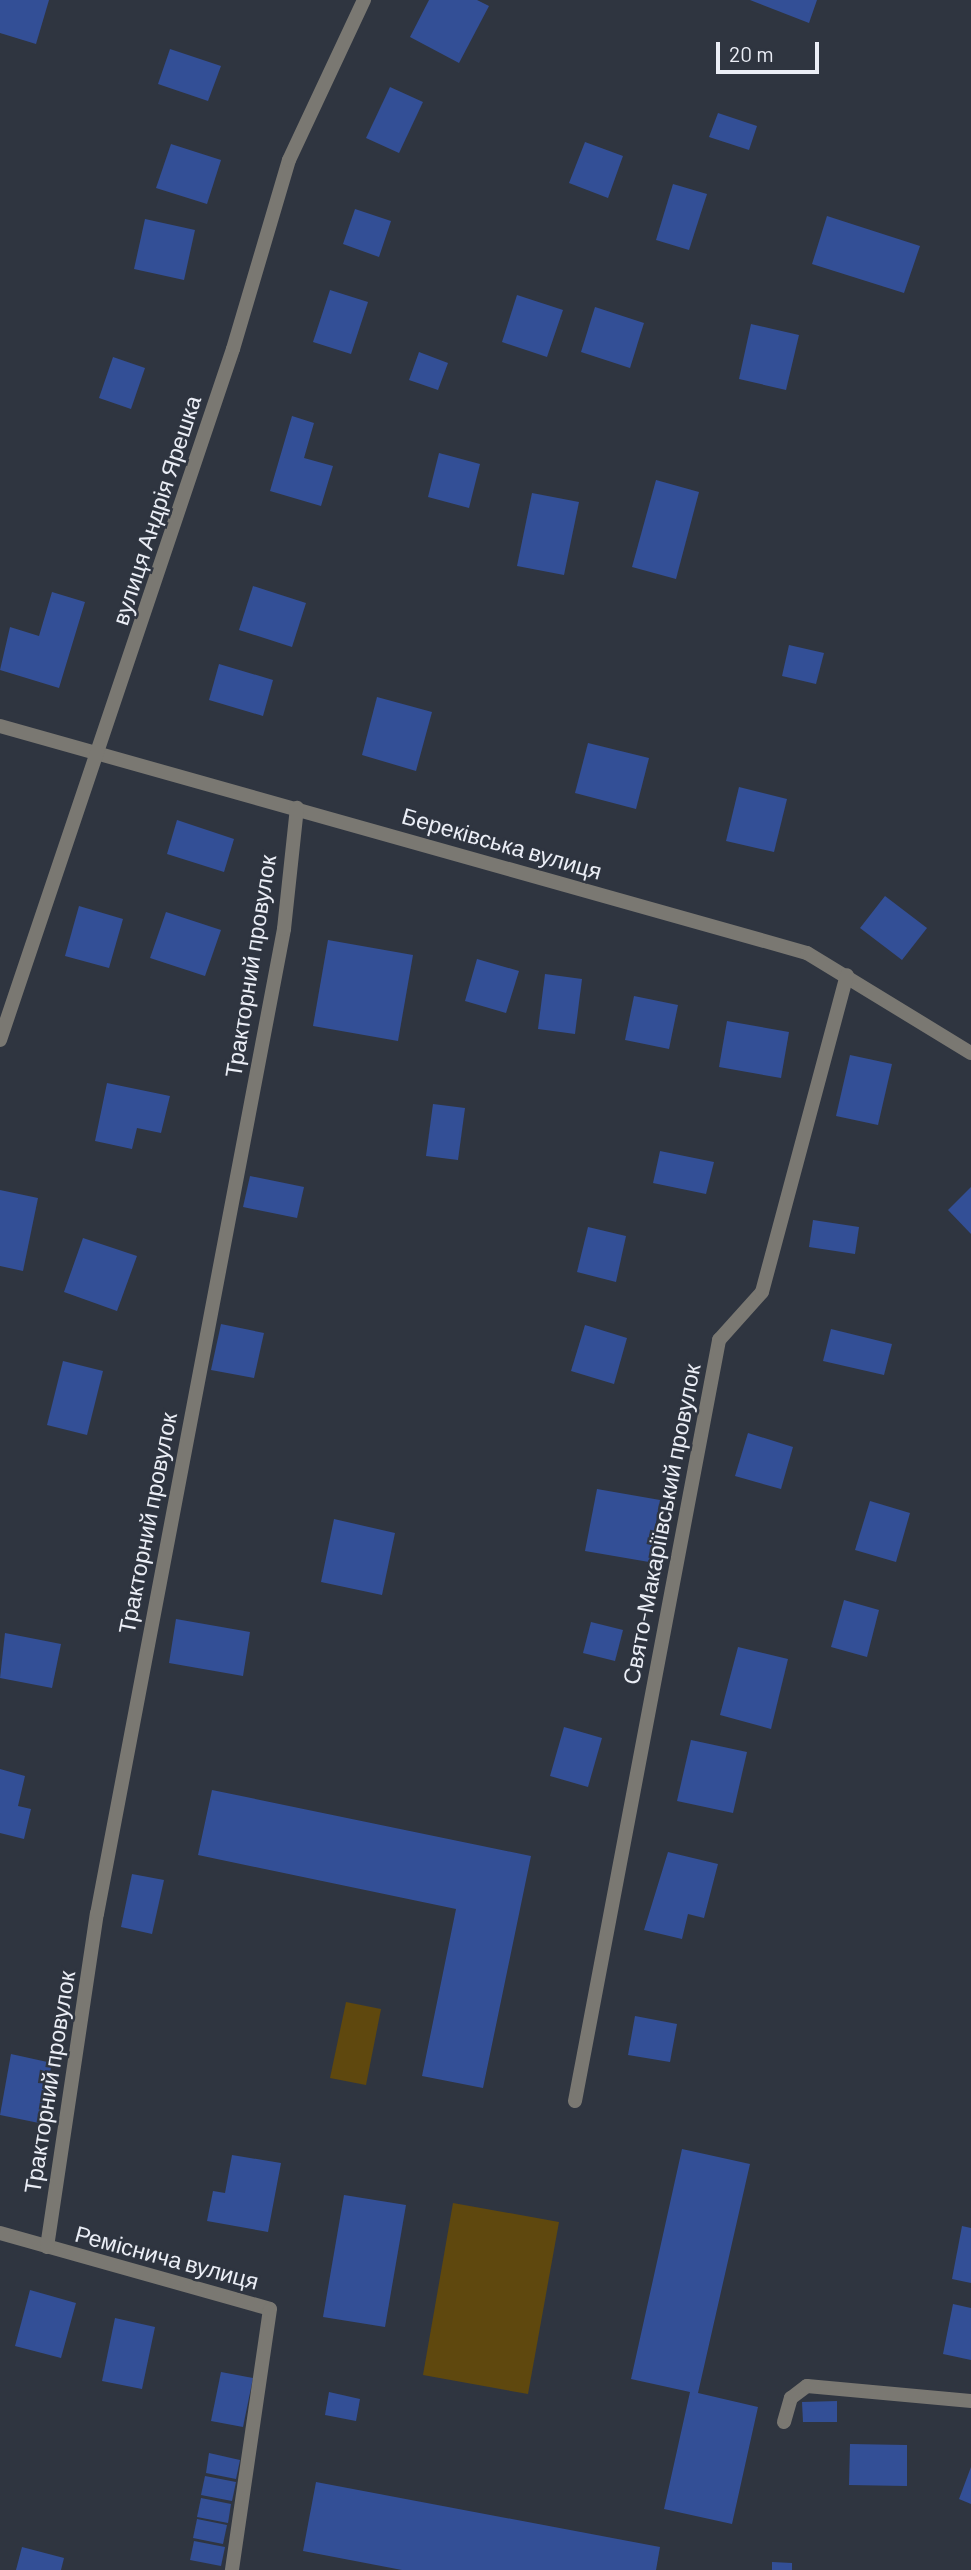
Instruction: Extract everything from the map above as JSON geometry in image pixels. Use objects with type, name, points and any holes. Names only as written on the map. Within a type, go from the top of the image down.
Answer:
[{"type":"street","name":"вулиця Андрія Ярешка","points":[[0,1040],[99,755],[289,160],[364,0]]},
{"type":"street","name":"Береківська вулиця","points":[[0,726],[807,953],[971,1053]]},
{"type":"street","name":"Тракторний провулок","points":[[47,2247],[97,1914],[284,929],[297,808]]},
{"type":"street","name":"Свято-Макаріївський провулок","points":[[575,2101],[719,1340],[762,1292],[847,975]]},
{"type":"street","name":"Реміснича вулиця","points":[[0,2233],[271,2309],[232,2570]]},
{"type":"street","points":[[784,2422],[791,2399],[807,2386],[971,2401]]},
{"type":"shaded area","points":[[346,2002],[381,2009],[366,2085],[330,2078]]},
{"type":"shaded area","points":[[453,2203],[559,2222],[528,2394],[423,2375]]},
{"type":"building","points":[[0,0],[49,0],[36,44],[0,33]]},
{"type":"building","points":[[429,0],[477,0],[489,6],[459,63],[410,37]]},
{"type":"building","points":[[750,0],[817,0],[809,23]]},
{"type":"building","points":[[170,49],[221,66],[208,101],[158,84]]},
{"type":"building","points":[[390,87],[423,102],[399,153],[366,138]]},
{"type":"building","points":[[718,113],[757,126],[749,150],[709,137]]},
{"type":"building","points":[[585,142],[623,156],[608,198],[569,183]]},
{"type":"building","points":[[171,144],[221,160],[207,204],[156,188]]},
{"type":"building","points":[[673,184],[707,194],[689,250],[656,240]]},
{"type":"building","points":[[355,209],[391,221],[379,257],[343,244]]},
{"type":"building","points":[[827,216],[920,246],[904,293],[812,264]]},
{"type":"building","points":[[145,219],[195,230],[184,280],[134,269]]},
{"type":"building","points":[[330,290],[368,302],[351,354],[313,342]]},
{"type":"building","points":[[517,295],[563,310],[547,357],[502,342]]},
{"type":"building","points":[[595,307],[644,323],[630,368],[581,352]]},
{"type":"building","points":[[751,324],[799,335],[786,390],[739,379]]},
{"type":"building","points":[[419,352],[448,363],[438,390],[409,380]]},
{"type":"building","points":[[113,357],[145,368],[131,409],[99,398]]},
{"type":"building","points":[[292,416],[314,423],[304,458],[333,466],[321,506],[270,491]]},
{"type":"building","points":[[439,453],[480,464],[469,508],[428,497]]},
{"type":"building","points":[[656,480],[699,492],[676,579],[632,567]]},
{"type":"building","points":[[532,493],[579,502],[564,575],[517,566]]},
{"type":"building","points":[[253,586],[306,603],[292,647],[239,630]]},
{"type":"building","points":[[52,592],[85,602],[59,688],[0,670],[10,627],[39,636]]},
{"type":"building","points":[[789,645],[824,653],[816,684],[782,676]]},
{"type":"building","points":[[219,664],[273,680],[263,716],[209,700]]},
{"type":"building","points":[[377,697],[432,712],[416,771],[362,755]]},
{"type":"building","points":[[588,743],[649,758],[636,809],[575,793]]},
{"type":"building","points":[[739,787],[787,799],[774,852],[726,841]]},
{"type":"building","points":[[177,820],[234,839],[224,872],[167,854]]},
{"type":"building","points":[[885,896],[927,928],[902,960],[860,928]]},
{"type":"building","points":[[79,906],[123,919],[109,968],[65,956]]},
{"type":"building","points":[[166,912],[221,930],[205,976],[150,958]]},
{"type":"building","points":[[328,940],[413,955],[398,1041],[313,1026]]},
{"type":"building","points":[[477,959],[519,971],[506,1013],[465,1001]]},
{"type":"building","points":[[545,974],[582,979],[575,1034],[538,1029]]},
{"type":"building","points":[[634,996],[678,1005],[669,1049],[625,1040]]},
{"type":"building","points":[[727,1021],[789,1032],[781,1078],[719,1067]]},
{"type":"building","points":[[850,1055],[892,1064],[878,1125],[836,1116]]},
{"type":"building","points":[[107,1083],[170,1096],[161,1133],[137,1128],[132,1149],[95,1141]]},
{"type":"building","points":[[433,1104],[465,1108],[458,1160],[426,1156]]},
{"type":"building","points":[[660,1151],[714,1162],[706,1194],[653,1183]]},
{"type":"building","points":[[250,1176],[304,1187],[297,1218],[243,1207]]},
{"type":"building","points":[[971,1187],[971,1234],[948,1210]]},
{"type":"building","points":[[0,1190],[38,1198],[23,1271],[0,1266]]},
{"type":"building","points":[[813,1220],[859,1227],[855,1254],[809,1247]]},
{"type":"building","points":[[588,1227],[626,1236],[616,1282],[577,1272]]},
{"type":"building","points":[[83,1238],[137,1256],[117,1311],[64,1292]]},
{"type":"building","points":[[221,1324],[264,1333],[254,1378],[211,1370]]},
{"type":"building","points":[[585,1325],[627,1338],[614,1384],[571,1371]]},
{"type":"building","points":[[831,1329],[892,1344],[884,1375],[823,1361]]},
{"type":"building","points":[[63,1361],[103,1371],[87,1435],[47,1425]]},
{"type":"building","points":[[748,1433],[793,1447],[781,1489],[735,1476]]},
{"type":"building","points":[[597,1489],[660,1500],[649,1562],[585,1551]]},
{"type":"building","points":[[870,1501],[910,1513],[896,1562],[855,1550]]},
{"type":"building","points":[[334,1519],[395,1533],[382,1595],[321,1582]]},
{"type":"building","points":[[844,1600],[879,1610],[867,1657],[831,1647]]},
{"type":"building","points":[[176,1619],[250,1632],[243,1676],[169,1663]]},
{"type":"building","points":[[591,1622],[623,1630],[615,1661],[583,1653]]},
{"type":"building","points":[[5,1633],[61,1644],[52,1688],[0,1678]]},
{"type":"building","points":[[738,1647],[788,1659],[771,1729],[720,1715]]},
{"type":"building","points":[[564,1727],[602,1738],[588,1787],[550,1776]]},
{"type":"building","points":[[691,1740],[747,1752],[733,1813],[677,1801]]},
{"type":"building","points":[[0,1769],[25,1776],[18,1806],[31,1809],[24,1839],[0,1833]]},
{"type":"building","points":[[212,1790],[531,1856],[483,2088],[422,2076],[456,1909],[198,1855]]},
{"type":"building","points":[[668,1852],[718,1864],[704,1918],[688,1914],[682,1939],[644,1930]]},
{"type":"building","points":[[132,1874],[164,1880],[152,1934],[121,1927]]},
{"type":"building","points":[[635,2016],[677,2024],[670,2062],[628,2055]]},
{"type":"building","points":[[11,2054],[52,2063],[39,2123],[0,2115]]},
{"type":"building","points":[[682,2149],[750,2164],[698,2393],[758,2407],[732,2524],[664,2509],[690,2392],[631,2379]]},
{"type":"building","points":[[232,2155],[281,2163],[268,2232],[207,2221],[213,2191],[225,2193]]},
{"type":"building","points":[[344,2195],[406,2205],[385,2327],[323,2317]]},
{"type":"building","points":[[962,2226],[971,2228],[971,2283],[952,2279]]},
{"type":"building","points":[[30,2290],[76,2303],[61,2358],[15,2346]]},
{"type":"building","points":[[953,2304],[971,2308],[971,2360],[943,2354]]},
{"type":"building","points":[[115,2318],[155,2327],[142,2389],[102,2381]]},
{"type":"building","points":[[221,2372],[253,2378],[243,2427],[211,2421]]},
{"type":"building","points":[[329,2392],[360,2399],[356,2421],[325,2415]]},
{"type":"building","points":[[837,2401],[837,2422],[803,2422],[802,2402]]},
{"type":"building","points":[[850,2444],[907,2445],[907,2486],[849,2485]]},
{"type":"building","points":[[209,2453],[240,2460],[236,2479],[206,2473]]},
{"type":"building","points":[[971,2467],[971,2504],[959,2499]]},
{"type":"building","points":[[205,2476],[236,2482],[232,2501],[201,2495]]},
{"type":"building","points":[[316,2482],[660,2547],[656,2570],[402,2570],[303,2551]]},
{"type":"building","points":[[201,2498],[231,2504],[228,2523],[197,2517]]},
{"type":"building","points":[[197,2519],[227,2525],[223,2544],[193,2538]]},
{"type":"building","points":[[194,2541],[225,2547],[221,2566],[190,2560]]},
{"type":"building","points":[[22,2547],[64,2558],[61,2570],[16,2570]]},
{"type":"building","points":[[772,2562],[792,2563],[792,2570],[772,2570]]}]
